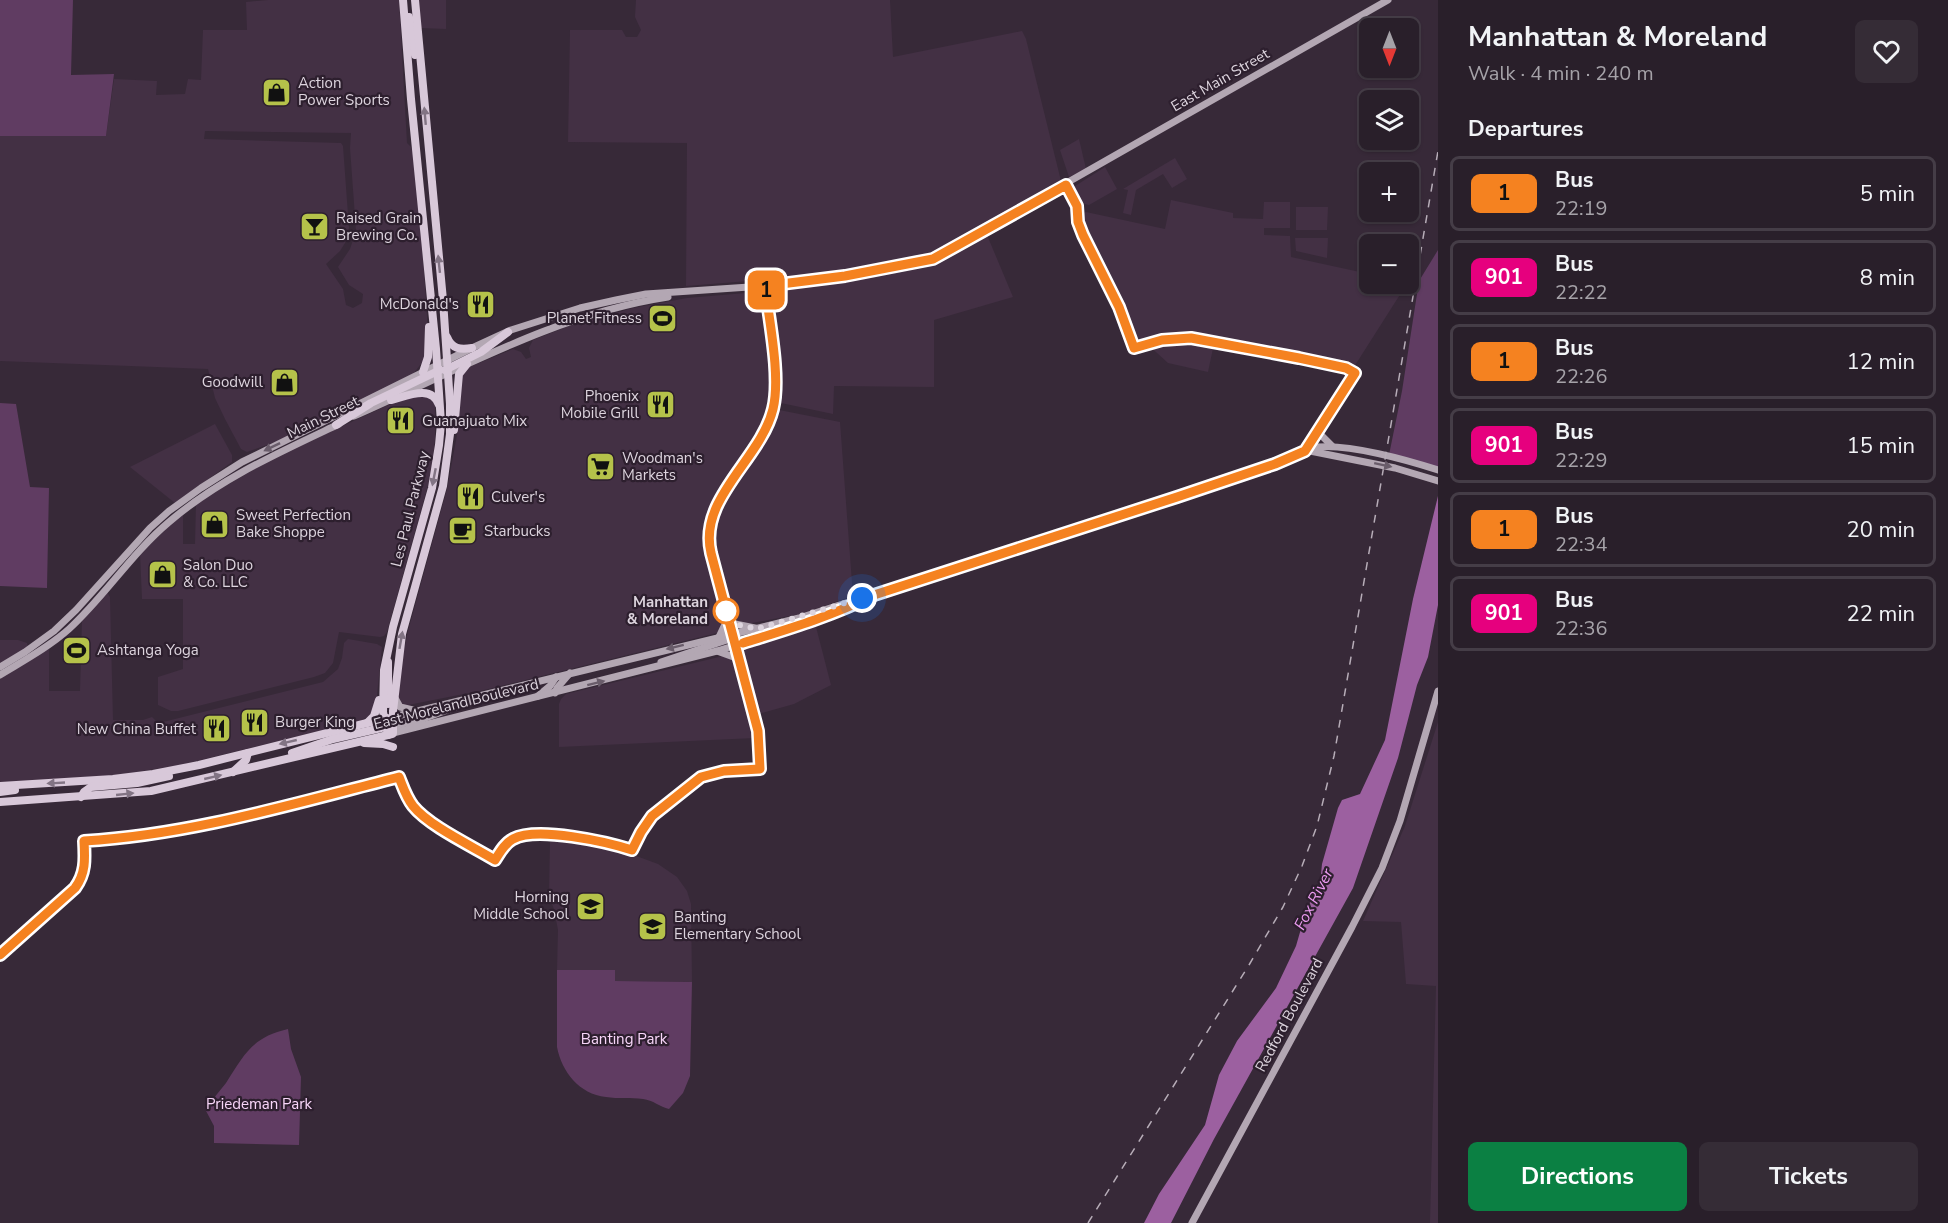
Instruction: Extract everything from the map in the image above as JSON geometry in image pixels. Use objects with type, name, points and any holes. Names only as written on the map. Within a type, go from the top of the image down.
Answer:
[{"type":"main road","points":[[405,0],[422,86]]},
{"type":"main road","name":"Les Paul Parkway","points":[[390,725],[402,634],[443,486],[449,441],[443,370],[429,274],[414,133],[405,0]]},
{"type":"main road","name":"Les Paul Parkway","points":[[390,725],[382,682],[387,655],[429,501],[438,455],[446,334],[415,0]]},
{"type":"main road","name":"East Main Street","points":[[1066,185],[1388,0]]},
{"type":"main road","points":[[414,133],[422,138],[429,202],[436,237]]},
{"type":"main road","name":"Main Street","points":[[0,675],[57,634],[168,522],[203,495],[246,469],[391,400],[443,370],[472,348],[511,331],[580,308],[646,294],[816,280],[933,259],[1066,185]]},
{"type":"main road","points":[[423,372],[428,357],[429,342],[427,301],[429,274]]},
{"type":"main road","name":"Main Street","points":[[93,598],[150,528],[201,488],[242,462],[423,372],[467,364],[530,336],[593,314],[637,302],[717,289]]},
{"type":"main road","points":[[336,425],[371,403],[481,352],[511,331]]},
{"type":"main road","points":[[511,331],[530,336]]},
{"type":"main road","points":[[484,356],[513,338],[515,335],[511,331]]},
{"type":"main road","points":[[446,334],[450,344],[455,348],[461,350],[472,348]]},
{"type":"main road","points":[[449,441],[455,428],[459,374],[467,364]]},
{"type":"main road","points":[[391,400],[428,393],[436,398],[440,410]]},
{"type":"main road","points":[[1318,432],[1332,446]]},
{"type":"main road","name":"East Moreland Boulevard","points":[[0,802],[152,790],[357,742],[415,711],[765,627],[874,595],[1186,494],[1275,464],[1305,451],[1332,446],[1438,470]]},
{"type":"main road","points":[[1305,451],[1359,460],[1438,479]]},
{"type":"main road","points":[[1359,460],[1361,452]]},
{"type":"main road","points":[[183,511],[187,503],[201,493],[201,488]]},
{"type":"main road","points":[[427,543],[424,534],[431,510],[429,501]]},
{"type":"main road","points":[[412,594],[412,584],[422,552],[417,542]]},
{"type":"main road","name":"East Moreland Boulevard","points":[[0,786],[132,777],[199,765],[366,724],[390,725],[536,698],[717,651],[809,623],[851,607],[874,595]]},
{"type":"main road","points":[[719,637],[728,618],[735,624],[757,629]]},
{"type":"main road","points":[[763,637],[765,627]]},
{"type":"main road","name":"Main Street","points":[[0,667],[57,634]]},
{"type":"main road","points":[[636,673],[727,640],[732,634]]},
{"type":"main road","points":[[717,651],[739,659]]},
{"type":"main road","points":[[387,655],[390,725]]},
{"type":"main road","points":[[555,693],[570,673]]},
{"type":"main road","points":[[536,698],[550,686],[556,677]]},
{"type":"main road","points":[[366,724],[376,712],[382,682]]},
{"type":"main road","name":"Redford Boulevard","points":[[1192,1223],[1360,913],[1382,868],[1401,815],[1438,691]]},
{"type":"main road","points":[[265,765],[277,758],[333,739],[390,725],[488,694]]},
{"type":"main road","points":[[394,698],[400,706],[415,711]]},
{"type":"main road","points":[[357,742],[393,747]]},
{"type":"main road","points":[[232,773],[246,760],[248,753]]},
{"type":"main road","points":[[81,797],[91,787],[154,780],[199,765]]},
{"type":"main road","points":[[0,792],[18,790],[34,784]]},
{"type":"shaded area","points":[[399,0],[407,143],[413,153],[428,331],[425,359],[413,374],[278,441],[247,452],[241,449],[215,398],[208,369],[0,361],[0,136],[106,136],[114,79],[157,81],[156,95],[185,94],[188,79],[201,80],[203,30],[247,30],[246,2]],"holes":[[[205,131],[351,133],[356,231],[350,249],[338,267],[349,285],[363,294],[362,303],[353,308],[346,305],[343,289],[326,264],[340,251],[349,228],[341,143],[204,139]]]},
{"type":"shaded area","points":[[419,0],[446,0],[446,29],[421,28]]},
{"type":"shaded area","points":[[636,0],[890,0],[893,57],[1022,31],[1026,39],[1061,181],[932,256],[823,275],[686,286],[687,143],[568,142],[570,30],[622,30],[626,37],[637,37],[641,30],[635,17]]},
{"type":"shaded area","points":[[1079,139],[1086,169],[1069,177],[1060,150]]},
{"type":"shaded area","points":[[1175,158],[1187,179],[1172,188],[1163,174],[1136,190],[1131,215],[1123,213],[1128,190],[1123,189]]},
{"type":"shaded area","points":[[1105,167],[1117,189],[1089,205],[1085,204],[1072,188]]},
{"type":"shaded area","points":[[1171,200],[1233,213],[1233,218],[1263,219],[1264,202],[1290,202],[1290,228],[1264,228],[1264,235],[1290,236],[1291,257],[1359,272],[1359,294],[1400,294],[1354,367],[1215,339],[1208,372],[1168,363],[1145,342],[1137,341],[1116,291],[1086,235],[1081,218],[1086,212],[1165,229]]},
{"type":"shaded area","points":[[1296,207],[1328,207],[1327,230],[1296,230]]},
{"type":"shaded area","points":[[987,235],[1013,297],[934,320],[934,387],[834,386],[833,414],[781,403],[772,298],[775,290],[919,269],[933,265]]},
{"type":"shaded area","points":[[1295,238],[1328,238],[1327,258],[1296,251]]},
{"type":"shaded area","points":[[759,294],[763,305],[771,387],[769,408],[840,422],[853,596],[800,614],[752,623],[739,623],[733,617],[730,606],[721,609],[723,623],[717,633],[484,690],[403,706],[398,700],[402,659],[447,489],[457,435],[461,375],[467,368],[513,349],[521,352],[526,359],[531,357],[529,348],[533,340],[566,327],[633,308],[687,298]]},
{"type":"shaded area","points":[[426,394],[435,403],[432,471],[384,636],[339,632],[333,663],[325,673],[314,677],[178,711],[171,711],[158,705],[158,677],[183,669],[183,599],[142,599],[140,554],[183,513],[183,544],[195,544],[196,503],[277,456],[397,401]]},
{"type":"shaded area","points":[[215,424],[232,455],[232,462],[175,503],[130,467]]},
{"type":"shaded area","points":[[107,592],[110,597],[113,720],[143,720],[152,717],[156,721],[163,722],[323,682],[338,669],[344,643],[348,639],[382,647],[376,705],[369,716],[360,721],[180,765],[118,775],[0,783],[0,679],[49,648],[49,691],[80,691],[82,620]]},
{"type":"shaded area","points":[[815,623],[831,685],[794,704],[751,716],[755,738],[559,747],[559,704],[566,694],[723,656],[734,660],[738,669],[745,668],[741,650],[743,646]]},
{"type":"shaded area","points":[[0,640],[18,640],[27,643],[28,648],[0,664]]},
{"type":"shaded area","points":[[1438,722],[1438,1223],[1430,1223],[1436,986],[1406,984],[1401,922],[1363,921],[1405,826]]},
{"type":"shaded area","points":[[550,840],[570,840],[620,850],[658,864],[677,877],[687,891],[691,904],[692,982],[615,981],[614,970],[557,970],[558,930],[549,897]]},
{"type":"green space","points":[[0,0],[73,0],[71,75],[114,74],[106,136],[0,136]]},
{"type":"green space","points":[[1438,250],[1438,467],[1389,455],[1402,391],[1417,294],[1419,294],[1419,281]]},
{"type":"green space","points":[[0,403],[16,404],[30,487],[49,488],[47,588],[0,586]]},
{"type":"green space","name":"Banting Park","points":[[557,970],[615,970],[615,981],[692,982],[690,1076],[683,1093],[669,1109],[647,1100],[596,1095],[573,1080],[563,1065],[557,1047]]},
{"type":"green space","name":"Priedeman Park","points":[[288,1029],[291,1049],[301,1077],[299,1145],[214,1143],[214,1126],[205,1109],[250,1048],[276,1032]]},
{"type":"water","name":"Fox River","points":[[1438,496],[1438,605],[1428,657],[1417,685],[1398,758],[1353,888],[1214,1139],[1171,1223],[1144,1223],[1159,1194],[1205,1125],[1219,1075],[1237,1041],[1276,988],[1296,946],[1307,908],[1320,884],[1322,864],[1338,808],[1342,800],[1360,794],[1385,740],[1413,599]]},
{"type":"railway","points":[[1088,1223],[1283,907],[1317,826],[1334,756],[1438,151]]},
{"type":"bus line","name":"1","points":[[0,955],[75,888],[84,871],[84,841],[136,837],[191,828],[399,777],[404,792],[419,813],[495,860],[506,844],[522,836],[584,838],[632,850],[652,816],[701,777],[724,771],[760,769],[758,731],[709,547],[709,539],[714,512],[765,428],[773,409],[776,382],[765,286],[845,276],[933,259],[1066,185],[1077,206],[1078,222],[1092,257],[1119,307],[1134,348],[1162,340],[1191,338],[1346,368],[1355,373],[1305,451],[1275,464],[1177,497],[874,595],[851,607],[809,623],[743,643]]},
{"type":"place","name":"Action Power Sports","points":[[277,92]]},
{"type":"place","name":"Raised Grain Brewing Co.","points":[[315,227]]},
{"type":"place","name":"McDonald's","points":[[480,304]]},
{"type":"place","name":"Planet Fitness","points":[[663,318]]},
{"type":"place","name":"Goodwill","points":[[284,382]]},
{"type":"place","name":"Phoenix Mobile Grill","points":[[660,405]]},
{"type":"place","name":"Guanajuato Mix","points":[[401,421]]},
{"type":"place","name":"Woodman's Markets","points":[[601,467]]},
{"type":"place","name":"Culver's","points":[[470,497]]},
{"type":"place","name":"Sweet Perfection Bake Shoppe","points":[[215,524]]},
{"type":"place","name":"Starbucks","points":[[463,531]]},
{"type":"place","name":"Salon Duo & Co. LLC","points":[[162,574]]},
{"type":"place","name":"Manhattan & Moreland","points":[[726,611]]},
{"type":"place","name":"Ashtanga Yoga","points":[[76,650]]},
{"type":"place","name":"Burger King","points":[[254,722]]},
{"type":"place","name":"New China Buffet","points":[[217,729]]},
{"type":"place","name":"Horning Middle School","points":[[590,906]]},
{"type":"place","name":"Banting Elementary School","points":[[653,926]]},
{"type":"route","points":[[726,611],[728,618],[735,624],[757,629],[862,598]]}]
